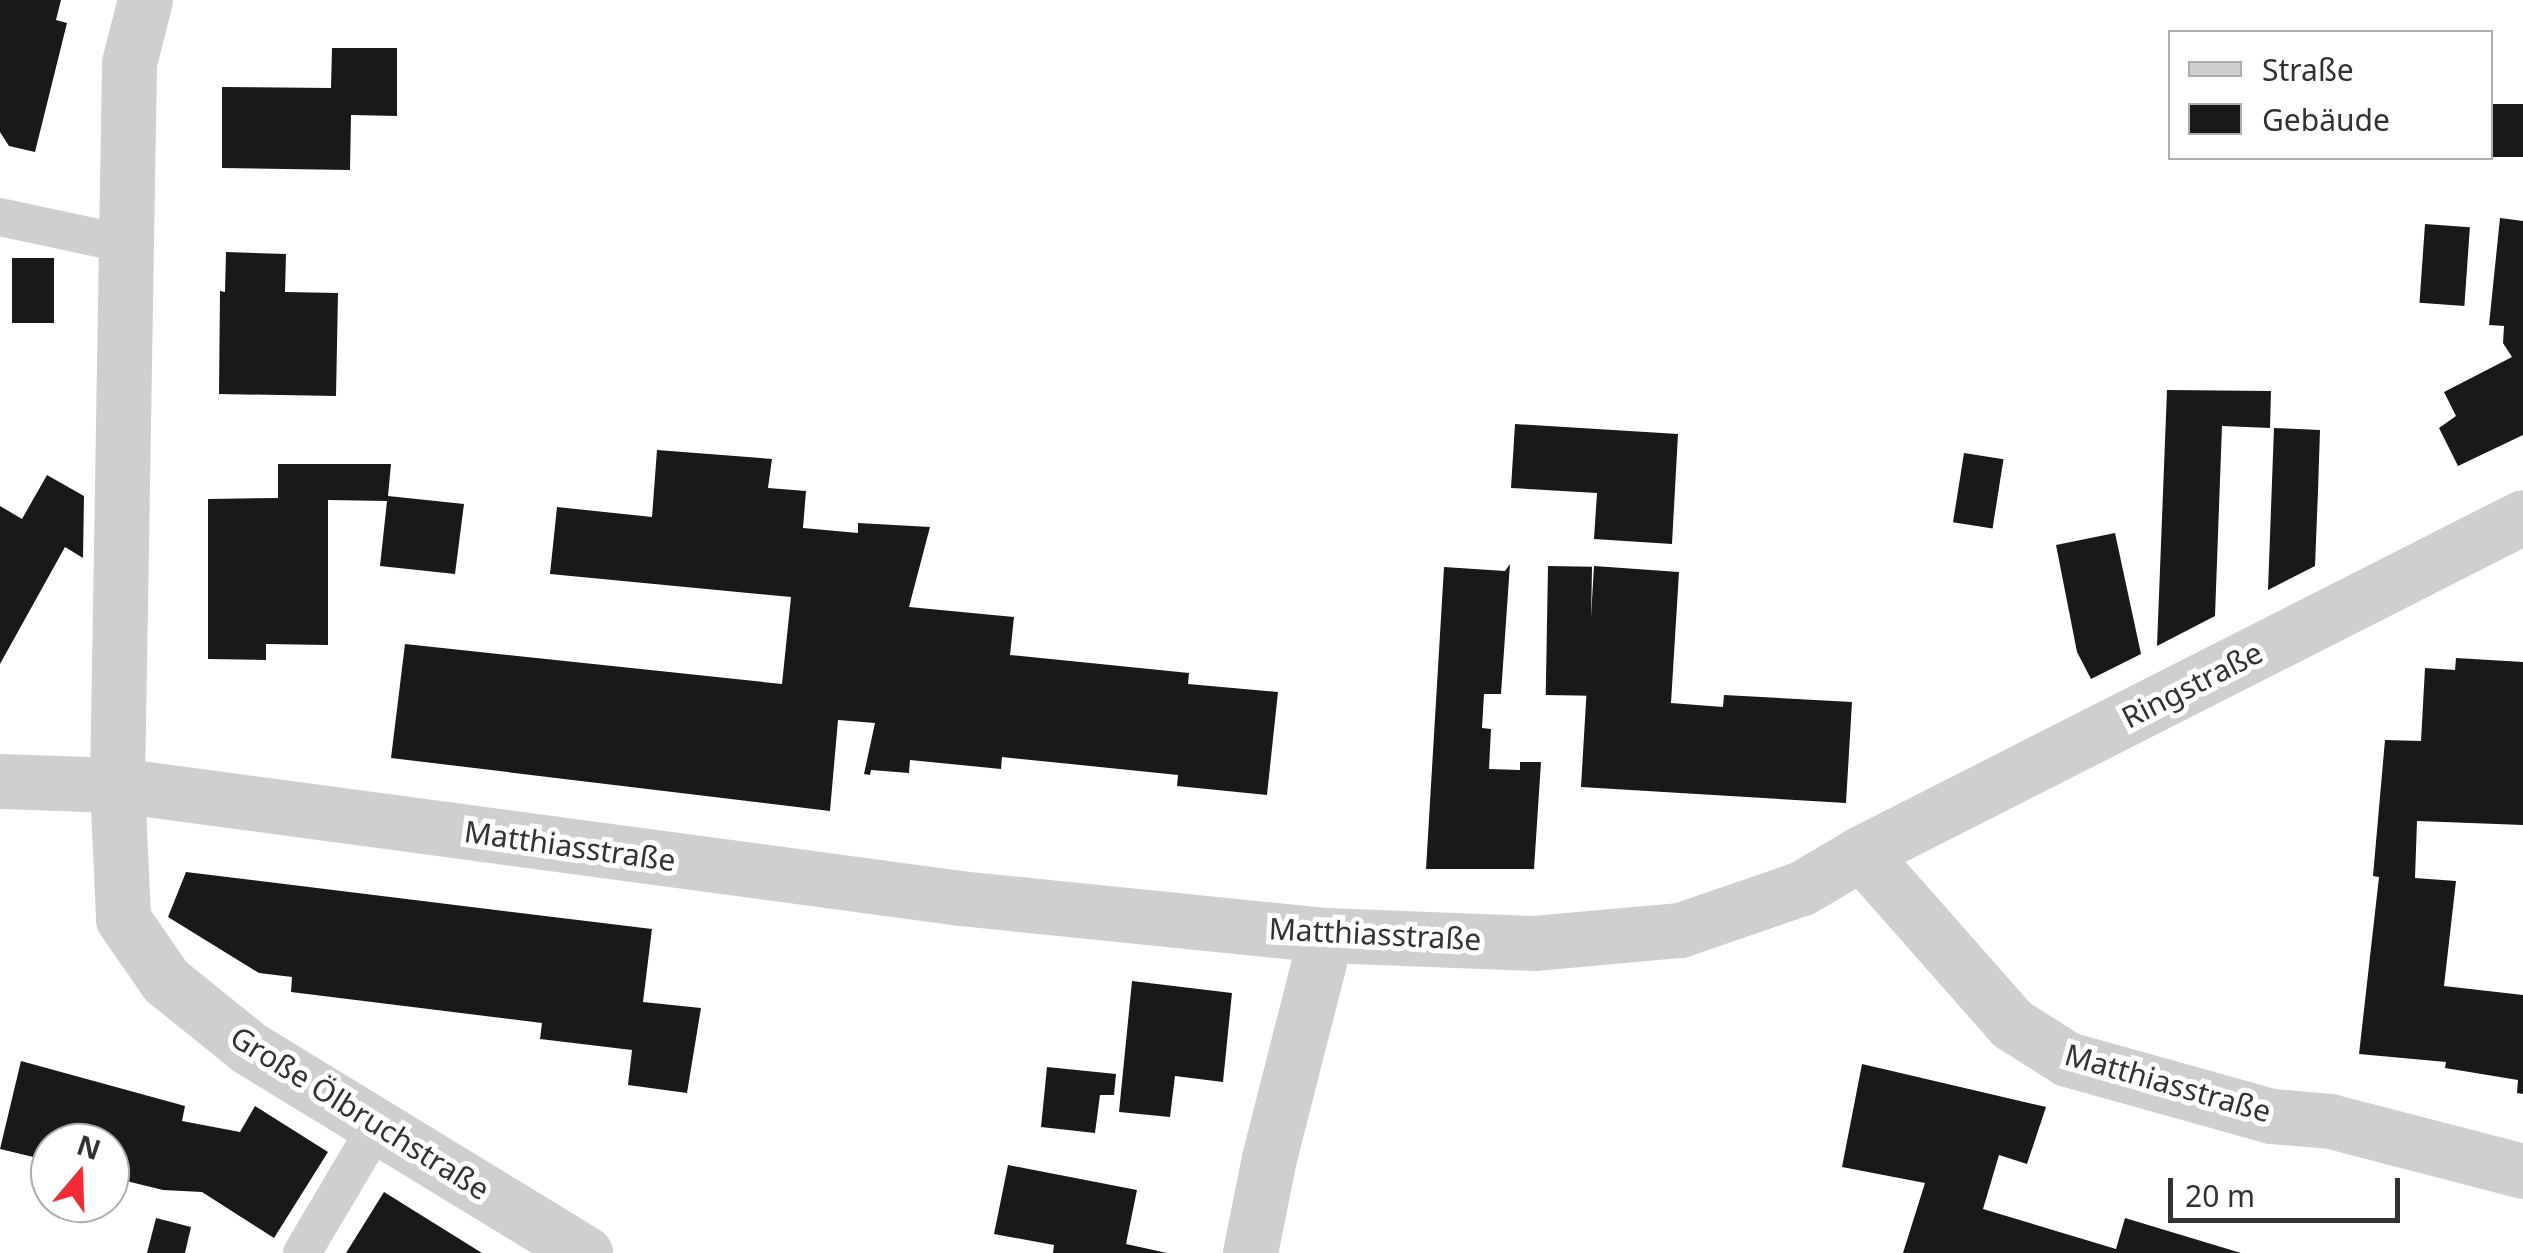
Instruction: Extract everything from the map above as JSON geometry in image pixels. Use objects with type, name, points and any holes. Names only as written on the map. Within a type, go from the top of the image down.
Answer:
[{"type":"street","points":[[117,785],[129,63],[144,0]]},
{"type":"street","name":"Ringstraße","points":[[1861,854],[2523,517]]},
{"type":"street","name":"Matthiasstraße","points":[[0,781],[117,785],[960,898],[1326,935],[1534,943],[1680,930],[1802,888],[1861,854],[2012,1024],[2067,1059],[2270,1116],[2330,1121],[2523,1170]]},
{"type":"street","name":"Große Ölbruchstraße","points":[[117,785],[123,919],[166,981],[249,1048],[585,1253]]},
{"type":"street","points":[[1250,1253],[1268,1158],[1326,935]]},
{"type":"lane","points":[[0,218],[126,244]]},
{"type":"lane","points":[[302,1253],[376,1126]]},
{"type":"building","points":[[0,0],[61,0],[56,20],[67,23],[35,152],[9,146],[0,132]]},
{"type":"building","points":[[332,48],[397,48],[397,116],[351,115],[350,170],[222,168],[222,87],[331,88]]},
{"type":"building","points":[[2493,104],[2523,104],[2523,157],[2493,157]]},
{"type":"building","points":[[2500,218],[2523,221],[2523,435],[2458,466],[2439,428],[2456,416],[2444,392],[2512,357],[2503,343],[2504,326],[2489,325]]},
{"type":"building","points":[[2425,224],[2470,227],[2464,306],[2419,303]]},
{"type":"building","points":[[226,252],[286,254],[285,292],[338,293],[336,396],[219,394],[220,291],[225,292]]},
{"type":"building","points":[[12,258],[54,258],[54,323],[12,323]]},
{"type":"building","points":[[2167,390],[2271,391],[2270,428],[2222,426],[2215,616],[2157,646]]},
{"type":"building","points":[[1515,424],[1678,434],[1672,544],[1594,539],[1597,493],[1511,488]]},
{"type":"building","points":[[2274,428],[2320,430],[2318,491],[2315,566],[2268,590]]},
{"type":"building","points":[[657,450],[772,459],[768,488],[806,491],[803,528],[858,533],[858,523],[930,527],[909,607],[1014,617],[1010,655],[1189,673],[1188,684],[1278,692],[1267,795],[1177,786],[1178,775],[1002,757],[1001,769],[910,760],[909,773],[871,770],[870,775],[864,774],[875,723],[838,720],[830,811],[391,758],[405,644],[782,684],[791,597],[550,574],[557,507],[652,517]]},
{"type":"building","points":[[1964,453],[2004,459],[1993,528],[1953,522]]},
{"type":"building","points":[[278,464],[391,464],[388,496],[464,504],[455,574],[380,566],[387,501],[328,500],[328,645],[266,644],[266,660],[208,659],[208,499],[278,498]]},
{"type":"building","points":[[47,475],[84,496],[83,558],[65,547],[0,664],[0,506],[22,519]]},
{"type":"building","points":[[2115,533],[2141,654],[2091,679],[2077,652],[2056,545]]},
{"type":"building","points":[[1510,564],[1501,694],[1484,694],[1482,728],[1491,729],[1489,769],[1520,770],[1520,762],[1541,762],[1534,869],[1426,869],[1444,567],[1505,571]]},
{"type":"building","points":[[1548,566],[1592,567],[1590,696],[1546,695]]},
{"type":"building","points":[[1594,566],[1679,572],[1671,703],[1723,707],[1724,695],[1852,702],[1846,803],[1581,787]]},
{"type":"building","points":[[2456,658],[2523,662],[2523,825],[2417,821],[2415,878],[2456,881],[2444,986],[2523,995],[2523,1094],[2517,1093],[2518,1080],[2445,1068],[2446,1062],[2359,1054],[2379,877],[2373,876],[2385,740],[2421,741],[2425,668],[2455,670]]},
{"type":"building","points":[[186,872],[652,929],[643,1002],[701,1008],[687,1093],[628,1085],[632,1050],[540,1039],[542,1023],[291,992],[292,977],[259,973],[168,917]]},
{"type":"building","points":[[1132,981],[1232,993],[1223,1082],[1175,1076],[1170,1117],[1119,1112]]},
{"type":"building","points":[[21,1061],[185,1106],[182,1121],[240,1132],[255,1106],[328,1152],[274,1238],[202,1192],[163,1190],[130,1182],[130,1123],[30,1123],[30,1156],[0,1149]]},
{"type":"building","points":[[1862,1064],[2046,1107],[2027,1164],[1999,1155],[1983,1209],[2116,1249],[2125,1218],[2241,1253],[1903,1253],[1925,1183],[1842,1167]]},
{"type":"building","points":[[1047,1067],[1116,1074],[1114,1095],[1100,1095],[1095,1133],[1041,1127]]},
{"type":"building","points":[[1008,1165],[1137,1190],[1126,1244],[1167,1253],[1053,1253],[1054,1245],[994,1234]]},
{"type":"building","points":[[384,1192],[482,1253],[346,1253]]},
{"type":"building","points":[[156,1218],[191,1227],[185,1253],[147,1253]]}]
